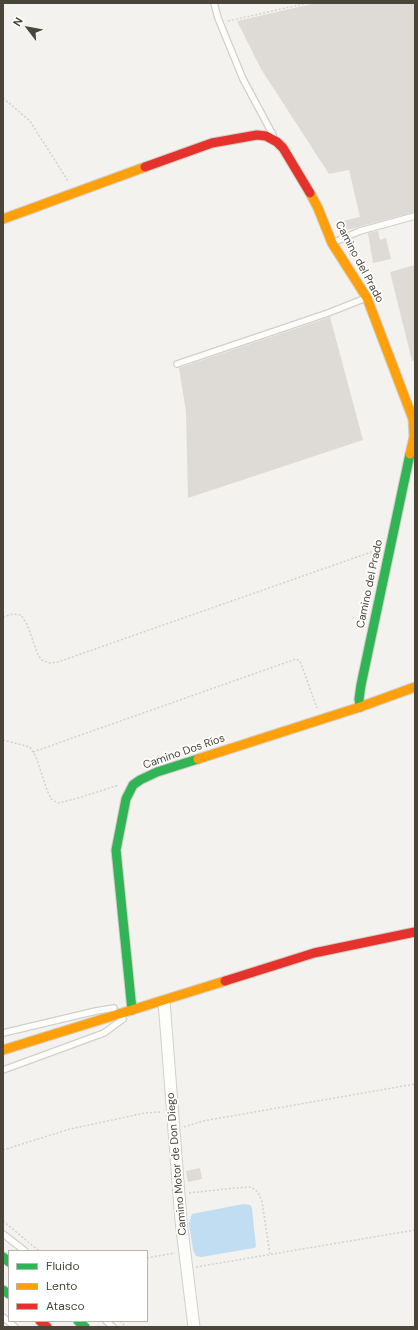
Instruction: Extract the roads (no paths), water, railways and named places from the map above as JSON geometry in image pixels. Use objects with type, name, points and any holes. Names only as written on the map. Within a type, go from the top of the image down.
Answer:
[{"type":"main road","points":[[3,219],[212,143],[257,135],[266,136],[277,142]]},
{"type":"main road","name":"Camino del Prado","points":[[277,142],[283,148],[307,187],[318,208],[332,243],[367,298],[413,419],[414,437],[361,685],[359,699],[360,707]]},
{"type":"main road","name":"Camino Dos Ríos","points":[[132,1010],[116,850],[126,799],[133,785],[157,772],[360,707],[415,687]]},
{"type":"main road","points":[[3,1050],[314,953],[415,932]]},
{"type":"street","name":"Camino Motor de Don Diego","points":[[164,1001],[179,1194],[194,1327]]},
{"type":"lane","points":[[214,3],[220,23],[243,79],[277,142]]},
{"type":"lane","points":[[332,243],[360,231],[415,216]]},
{"type":"lane","points":[[177,364],[367,298]]},
{"type":"lane","points":[[3,1033],[96,1011],[117,1008],[132,1010]]},
{"type":"lane","points":[[3,1070],[104,1033],[132,1010]]},
{"type":"lane","points":[[3,1234],[24,1250]]},
{"type":"water","points":[[243,1204],[250,1205],[252,1208],[256,1247],[201,1257],[196,1256],[193,1250],[189,1223],[192,1214]]}]
